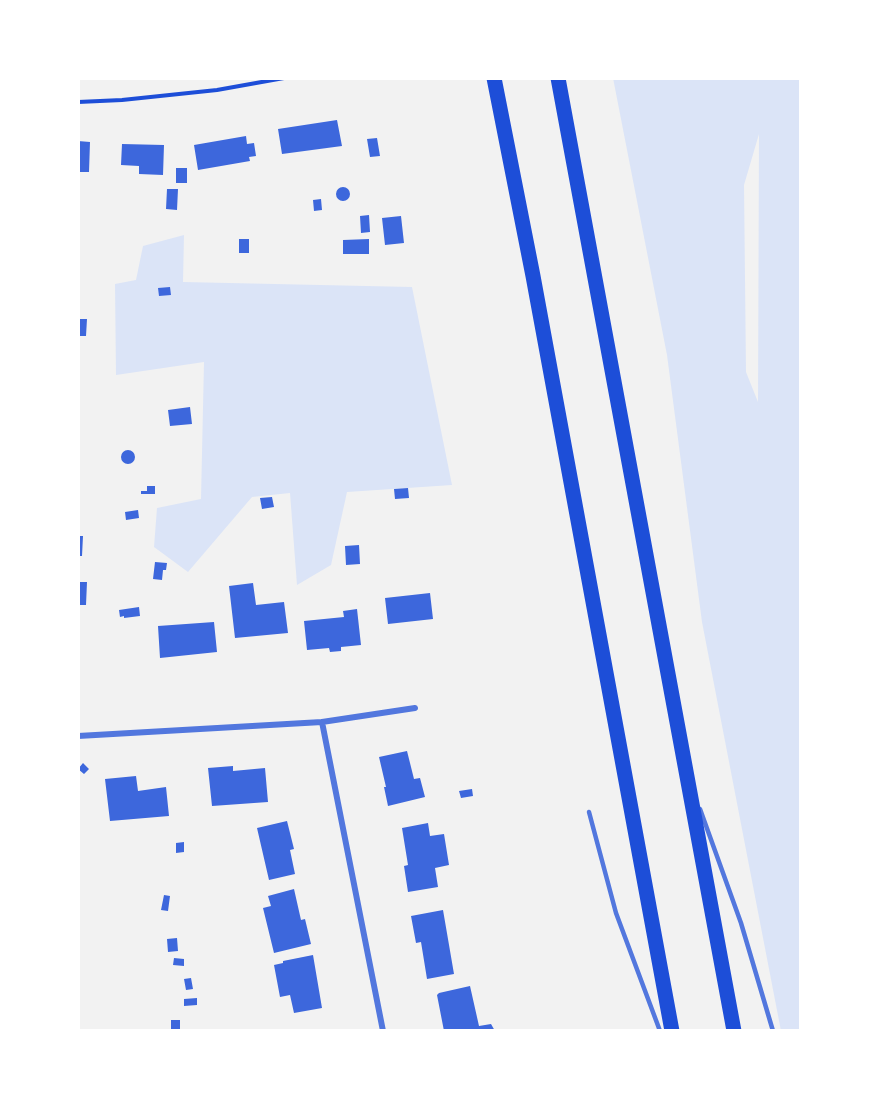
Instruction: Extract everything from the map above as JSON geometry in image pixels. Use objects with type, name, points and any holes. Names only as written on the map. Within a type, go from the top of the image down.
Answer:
[{"type":"highway","points":[[494,78],[544,334],[672,1031]]},
{"type":"highway","points":[[558,78],[734,1031]]},
{"type":"street","points":[[78,736],[322,722],[415,708]]},
{"type":"street","points":[[322,722],[383,1031]]},
{"type":"lane","points":[[688,776],[741,923],[773,1031]]},
{"type":"lane","points":[[589,812],[625,940],[660,1031]]},
{"type":"path","points":[[78,102],[217,90],[284,78]]},
{"type":"shaded area","points":[[613,78],[801,78],[801,1031],[781,1031],[702,622],[667,355]],"holes":[[[759,134],[758,402],[746,372],[744,185]]]},
{"type":"shaded area","points":[[184,235],[183,282],[412,287],[452,485],[347,492],[331,565],[297,585],[290,493],[252,497],[188,572],[154,547],[157,508],[201,499],[204,362],[116,375],[115,284],[136,280],[143,246]]},
{"type":"building","points":[[337,120],[342,146],[282,154],[278,129]]},
{"type":"building","points":[[246,136],[247,144],[254,143],[256,156],[249,157],[250,161],[198,170],[194,145]]},
{"type":"building","points":[[377,138],[380,156],[370,157],[367,139]]},
{"type":"building","points":[[78,141],[90,142],[89,172],[78,172]]},
{"type":"building","points":[[122,144],[164,145],[163,175],[139,174],[139,166],[121,165]]},
{"type":"building","points":[[176,168],[187,168],[187,183],[176,183]]},
{"type":"building","points":[[343,187],[348,189],[350,194],[348,199],[343,201],[338,199],[336,194],[338,189]]},
{"type":"building","points":[[167,189],[178,189],[177,210],[166,209]]},
{"type":"building","points":[[321,199],[322,210],[314,211],[313,200]]},
{"type":"building","points":[[369,215],[370,232],[361,233],[360,216]]},
{"type":"building","points":[[401,216],[404,243],[385,245],[382,218]]},
{"type":"building","points":[[239,239],[249,239],[249,253],[239,253]]},
{"type":"building","points":[[369,239],[369,254],[343,254],[343,240]]},
{"type":"building","points":[[170,287],[171,295],[159,296],[158,288]]},
{"type":"building","points":[[78,319],[87,319],[86,336],[78,336]]},
{"type":"building","points":[[190,407],[192,424],[170,426],[168,410]]},
{"type":"building","points":[[125,450],[131,450],[135,457],[131,464],[125,464],[121,460],[121,454]]},
{"type":"building","points":[[147,486],[155,486],[155,494],[141,494],[141,491],[147,491]]},
{"type":"building","points":[[408,488],[409,498],[395,499],[394,489]]},
{"type":"building","points":[[272,497],[274,507],[262,509],[260,498]]},
{"type":"building","points":[[138,510],[139,518],[126,520],[125,512]]},
{"type":"building","points":[[78,536],[83,536],[82,556],[78,556]]},
{"type":"building","points":[[359,545],[360,564],[346,565],[345,546]]},
{"type":"building","points":[[155,562],[167,563],[166,570],[163,570],[162,580],[153,579]]},
{"type":"building","points":[[78,582],[87,582],[86,605],[78,605]]},
{"type":"building","points":[[253,583],[256,605],[284,602],[288,633],[235,638],[229,586]]},
{"type":"building","points":[[430,593],[433,619],[388,624],[385,598]]},
{"type":"building","points":[[139,607],[140,616],[120,617],[119,610]]},
{"type":"building","points":[[357,609],[361,645],[341,647],[341,651],[330,652],[329,648],[307,650],[304,621],[344,617],[343,611]]},
{"type":"building","points":[[214,622],[217,652],[160,658],[158,626]]},
{"type":"building","points":[[407,751],[414,779],[420,778],[425,797],[388,806],[379,757]]},
{"type":"building","points":[[83,763],[89,769],[84,774],[78,769]]},
{"type":"building","points":[[233,766],[233,771],[265,768],[268,802],[212,806],[208,768]]},
{"type":"building","points":[[136,776],[138,791],[166,787],[169,816],[110,821],[105,779]]},
{"type":"building","points":[[472,789],[473,796],[461,798],[459,791]]},
{"type":"building","points":[[287,821],[294,849],[290,850],[295,874],[269,880],[257,828]]},
{"type":"building","points":[[428,823],[430,836],[444,834],[449,865],[435,868],[438,887],[408,892],[404,866],[408,865],[402,828]]},
{"type":"building","points":[[184,842],[184,852],[176,853],[176,843]]},
{"type":"building","points":[[294,889],[301,920],[305,919],[311,944],[274,953],[263,908],[271,906],[268,896]]},
{"type":"building","points":[[164,895],[170,896],[168,911],[161,910]]},
{"type":"building","points":[[443,910],[454,974],[427,979],[421,942],[416,943],[411,916]]},
{"type":"building","points":[[177,938],[178,951],[168,952],[167,939]]},
{"type":"building","points":[[313,955],[322,1008],[294,1013],[290,995],[280,997],[274,965]]},
{"type":"building","points":[[174,958],[184,959],[184,966],[173,965]]},
{"type":"building","points":[[191,978],[193,989],[186,990],[184,979]]},
{"type":"building","points":[[470,986],[479,1026],[491,1024],[495,1031],[444,1031],[437,995]]},
{"type":"building","points":[[197,998],[197,1005],[184,1006],[184,999]]},
{"type":"building","points":[[171,1020],[180,1020],[180,1030],[171,1030]]}]
